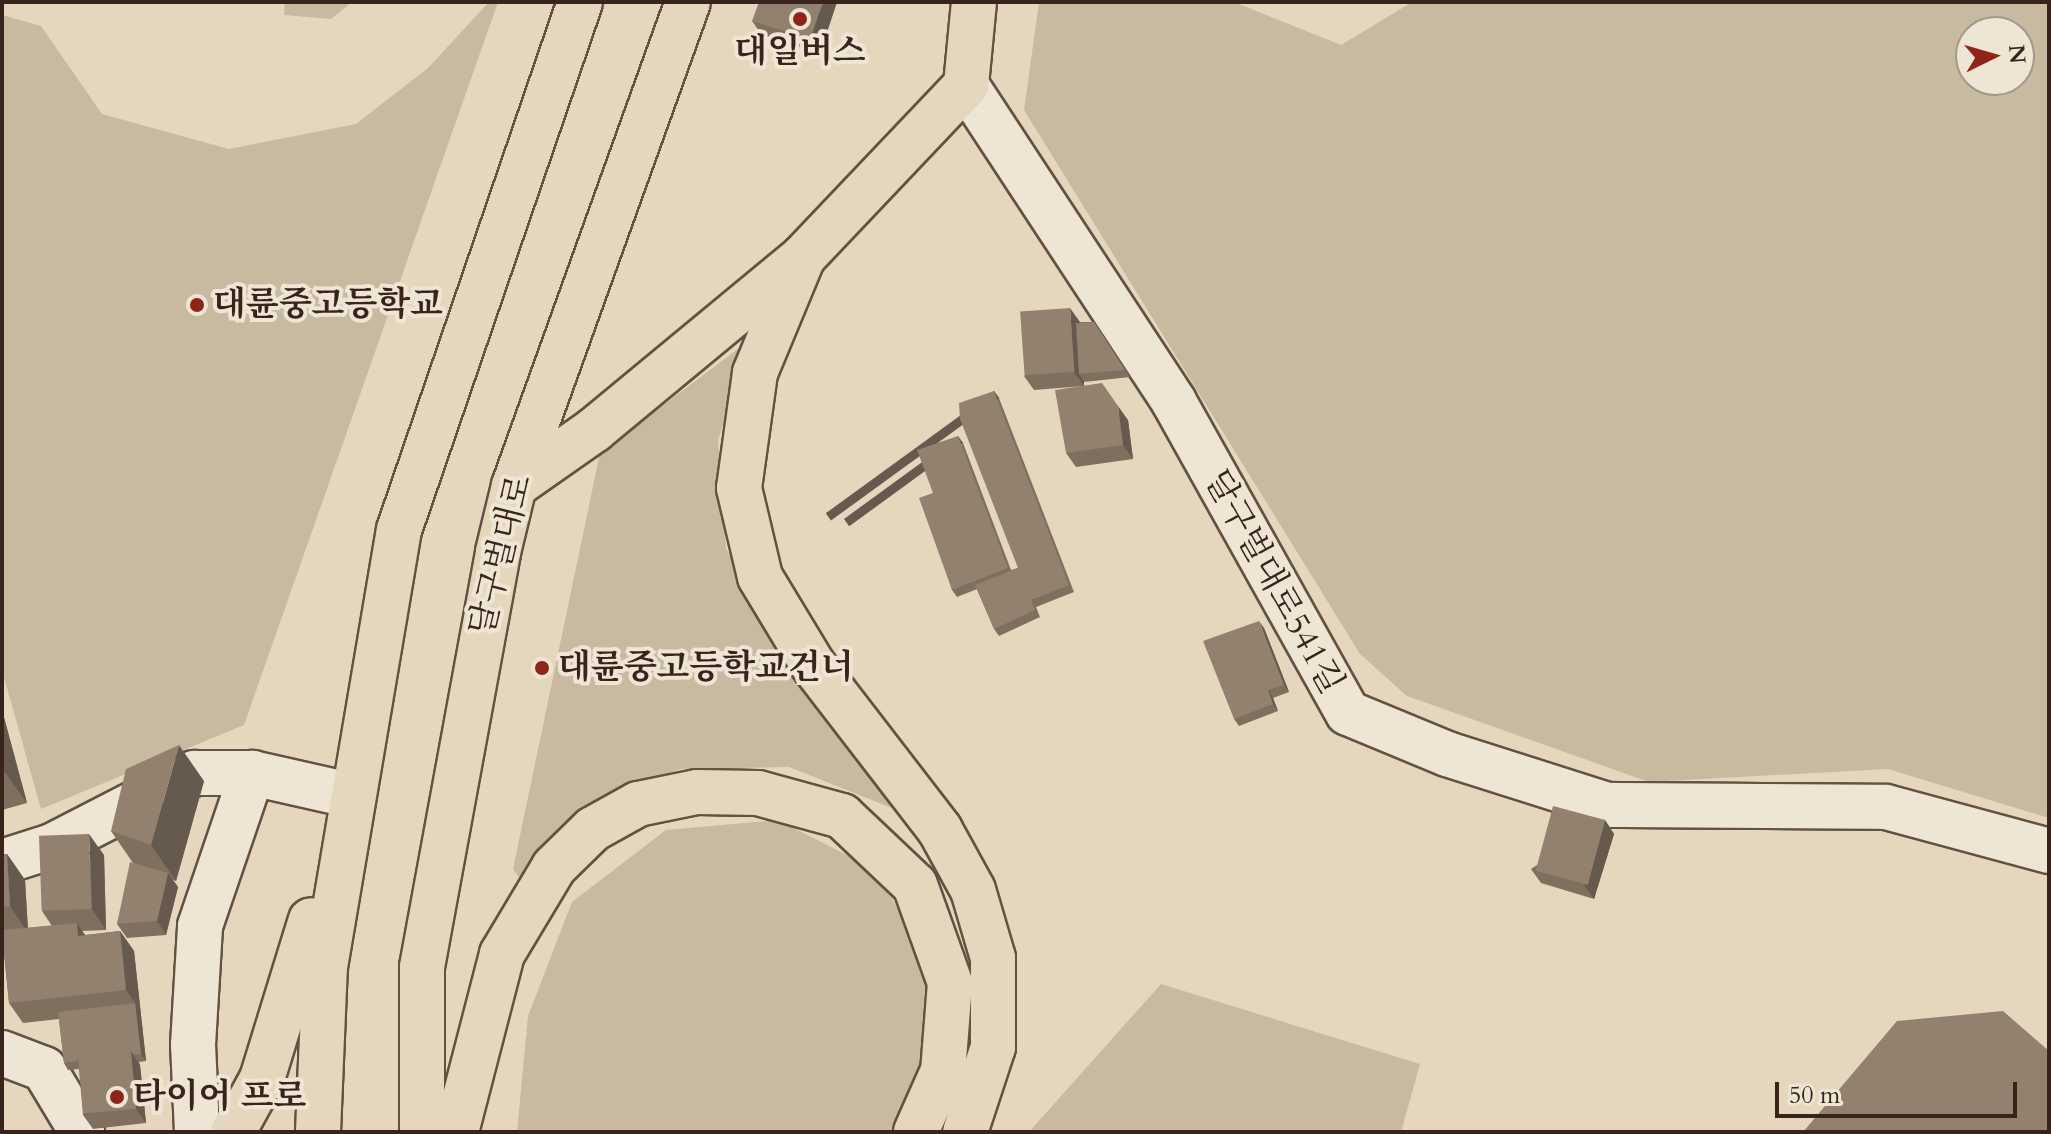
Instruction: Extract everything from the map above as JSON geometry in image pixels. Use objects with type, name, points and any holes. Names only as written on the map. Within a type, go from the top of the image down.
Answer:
[{"type":"main road","points":[[318,1132],[325,967],[348,816],[399,530],[580,2]]},
{"type":"main road","name":"달구벌대로","points":[[422,1132],[422,967],[484,613],[514,486],[688,2]]},
{"type":"main road","points":[[514,486],[594,430],[803,257],[966,85],[974,2]]},
{"type":"main road","points":[[803,257],[755,373],[739,488],[760,577],[813,665],[940,830],[973,890],[993,958],[993,1047],[965,1132]]},
{"type":"main road","points":[[456,1132],[502,954],[554,867],[593,829],[638,804],[697,792],[758,793],[842,816],[915,885],[950,983],[943,1071],[916,1132]]},
{"type":"main road","points":[[233,1132],[262,1079],[311,918],[348,816]]},
{"type":"street","name":"달구벌대로541길","points":[[966,85],[1174,402],[1348,713],[1447,754],[1608,805],[1886,807],[2049,851]]},
{"type":"street","points":[[2,862],[52,846],[194,773],[252,773],[348,816]]},
{"type":"street","points":[[197,1132],[200,926],[252,773]]},
{"type":"street","points":[[2,1053],[44,1069],[82,1132]]},
{"type":"shaded area","points":[[285,2],[352,2],[331,19],[284,15]]},
{"type":"shaded area","name":"대륜중고등학교","points":[[489,2],[498,2],[244,725],[41,809],[2,670],[2,15],[41,26],[102,114],[229,149],[356,124],[428,68]]},
{"type":"shaded area","points":[[1039,2],[1234,2],[1341,45],[1412,2],[2049,2],[2049,818],[1888,769],[1649,782],[1407,696],[1360,654],[1024,110]]},
{"type":"shaded area","points":[[751,339],[718,440],[726,548],[790,670],[902,812],[789,767],[680,769],[580,807],[521,880],[513,869],[600,453]]},
{"type":"shaded area","points":[[778,820],[876,870],[928,964],[929,1070],[893,1132],[517,1132],[528,1016],[572,902],[666,830]]},
{"type":"shaded area","points":[[1161,984],[1420,1064],[1401,1132],[1029,1132]]},
{"type":"building","points":[[759,2],[823,2],[810,39],[752,21]]},
{"type":"building","points":[[1070,308],[1074,372],[1025,375],[1020,311]]},
{"type":"building","points":[[1094,322],[1125,370],[1079,374],[1076,323]]},
{"type":"building","points":[[1102,383],[1118,406],[1123,445],[1066,453],[1055,390]]},
{"type":"building","points":[[994,391],[1069,585],[1031,600],[1035,610],[994,629],[975,585],[1018,568],[960,419],[959,403]]},
{"type":"building","points":[[958,436],[1008,568],[952,590],[919,498],[933,493],[917,450]]},
{"type":"building","points":[[1259,621],[1284,685],[1268,690],[1273,704],[1234,719],[1203,641]]},
{"type":"building","points":[[179,745],[151,845],[111,831],[126,769]]},
{"type":"building","points":[[1553,806],[1605,820],[1588,885],[1536,871]]},
{"type":"building","points":[[89,834],[92,909],[42,911],[39,836]]},
{"type":"building","points":[[2,854],[7,854],[10,906],[2,907]]},
{"type":"building","points":[[130,862],[168,873],[157,921],[117,924]]},
{"type":"building","points":[[77,923],[78,936],[120,931],[126,990],[9,1003],[2,930]]},
{"type":"building","points":[[135,1003],[141,1054],[134,1055],[131,1051],[78,1056],[78,1061],[64,1063],[58,1012]]},
{"type":"building","points":[[2003,1011],[2049,1051],[2049,1132],[1803,1132],[1897,1021]]},
{"type":"building","name":"타이어 프로","points":[[131,1051],[136,1109],[83,1113],[78,1056]]},
{"type":"place","name":"대일버스","points":[[800,19]]},
{"type":"place","name":"대륜중고등학교","points":[[197,305]]},
{"type":"place","name":"대륜중고등학교건너","points":[[542,668]]},
{"type":"place","name":"타이어 프로","points":[[117,1097]]}]
